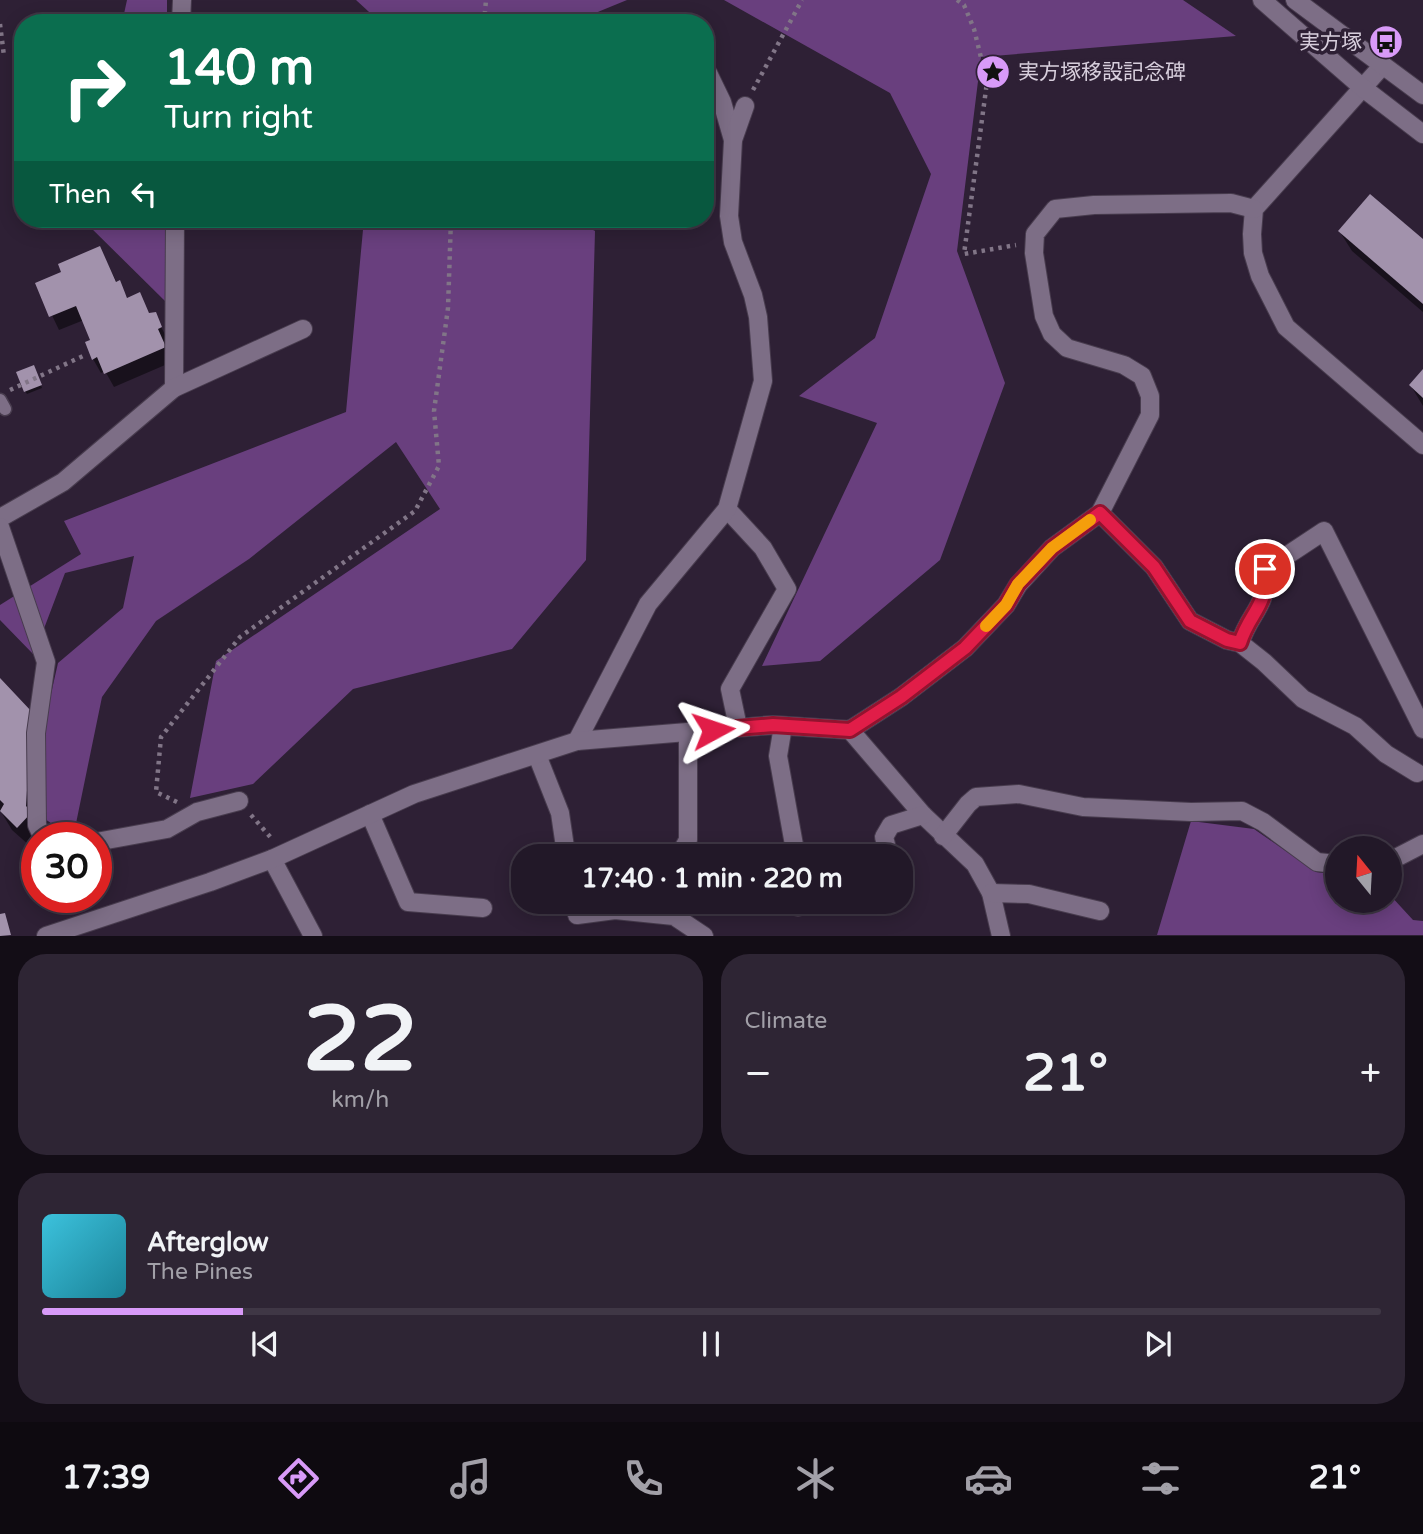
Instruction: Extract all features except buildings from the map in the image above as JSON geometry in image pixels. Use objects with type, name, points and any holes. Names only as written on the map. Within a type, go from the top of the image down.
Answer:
[{"type":"street","points":[[1262,0],[1363,88],[1421,129]]},
{"type":"street","points":[[1295,0],[1423,95]]},
{"type":"street","points":[[1383,65],[1254,209],[1253,253],[1286,327],[1423,445]]},
{"type":"street","points":[[714,100],[733,140]]},
{"type":"street","points":[[578,741],[648,604],[727,509],[763,381],[758,317],[753,295],[733,242],[729,216],[733,140],[745,107]]},
{"type":"street","points":[[46,936],[210,882],[278,856],[414,794],[578,741],[738,727],[783,726],[850,730],[901,697],[965,648],[1006,605],[1018,584],[1052,548],[1100,513],[1150,415],[1150,396],[1142,376],[1124,365],[1068,348],[1052,334],[1044,316],[1034,253],[1035,234],[1055,209],[1094,205],[1231,203],[1254,209]]},
{"type":"street","points":[[174,388],[175,228]]},
{"type":"street","points":[[0,518],[63,482],[174,388],[303,329]]},
{"type":"street","points":[[727,509],[762,548],[787,589],[730,689],[738,727]]},
{"type":"street","points":[[1100,513],[1154,567],[1190,621],[1227,640],[1240,643],[1303,699],[1355,726],[1386,754],[1417,773]]},
{"type":"street","points":[[0,527],[46,662],[36,733],[37,822]]},
{"type":"street","points":[[1240,643],[1244,629],[1264,599],[1265,569],[1324,531],[1423,729]]},
{"type":"street","points":[[783,726],[778,757],[794,844]]},
{"type":"street","points":[[850,730],[923,815],[975,864],[992,893],[1001,936]]},
{"type":"street","points":[[686,844],[688,840],[688,732]]},
{"type":"street","points":[[537,755],[560,813],[565,844]]},
{"type":"street","points":[[943,836],[968,803],[976,797],[1019,794],[1083,807],[1191,812],[1242,811],[1263,822],[1317,862],[1325,863]]},
{"type":"street","points":[[112,839],[167,829],[197,812],[239,801]]},
{"type":"street","points":[[370,814],[408,902],[483,908]]},
{"type":"street","points":[[886,844],[884,837],[891,825],[923,815]]},
{"type":"street","points":[[1402,855],[1423,844]]},
{"type":"street","points":[[278,856],[313,936]]},
{"type":"street","points":[[992,893],[1029,894],[1100,911]]},
{"type":"street","points":[[577,915],[585,914]]},
{"type":"street","points":[[680,914],[704,936]]},
{"type":"path","points":[[745,107],[802,0]]},
{"type":"path","points":[[957,0],[964,5],[974,29],[987,82],[964,254],[1034,242]]},
{"type":"path","points":[[0,24],[4,56]]},
{"type":"path","points":[[197,812],[156,792],[161,737],[240,637],[415,511],[439,466],[434,411],[449,308],[451,228]]},
{"type":"path","points":[[0,394],[83,356]]},
{"type":"path","points":[[239,801],[278,856]]},
{"type":"shaded area","points":[[127,0],[167,0],[167,14],[124,14]]},
{"type":"shaded area","points":[[356,0],[627,0],[593,14],[371,14]]},
{"type":"shaded area","points":[[724,0],[1183,0],[1236,36],[981,57],[957,251],[1005,383],[940,560],[820,661],[762,666],[877,423],[799,396],[875,338],[931,174],[890,93]]},
{"type":"shaded area","points":[[91,228],[168,228],[165,301]]},
{"type":"shaded area","points":[[363,228],[589,228],[595,231],[586,560],[512,649],[353,689],[253,784],[190,798],[216,661],[440,509],[396,442],[249,559],[156,621],[102,697],[76,822],[49,822],[45,819],[43,729],[58,663],[123,608],[134,556],[65,573],[34,655],[0,620],[0,605],[81,554],[64,521],[346,412]]},
{"type":"shaded area","points":[[1191,821],[1254,829],[1316,872],[1325,873],[1325,914],[1402,914],[1402,908],[1413,920],[1423,921],[1423,935],[1157,935]]},
{"type":"slow traffic","points":[[986,626],[1006,605],[1018,584],[1052,548],[1090,520]]},
{"type":"place","name":"実方塚","points":[[1386,42]]},
{"type":"place","name":"実方塚移設記念碑","points":[[993,72]]},
{"type":"route","points":[[713,730],[773,725],[850,730],[901,697],[965,648],[1006,605],[1018,584],[1052,548],[1100,513],[1154,567],[1190,621],[1227,640],[1240,643],[1244,629],[1264,599],[1265,569]]}]
